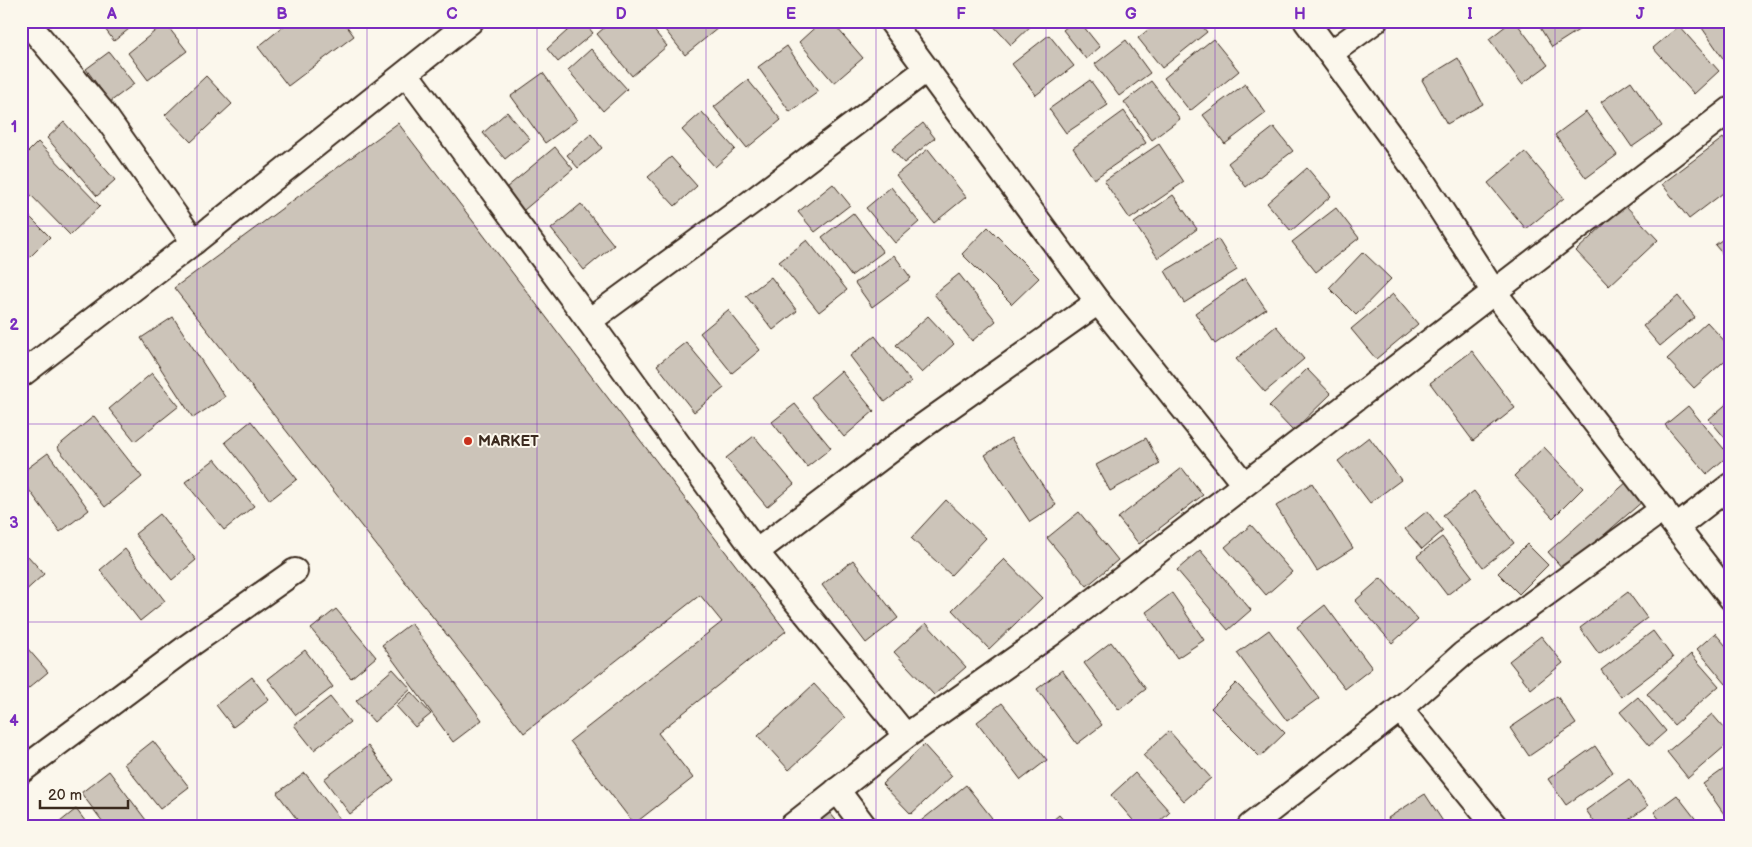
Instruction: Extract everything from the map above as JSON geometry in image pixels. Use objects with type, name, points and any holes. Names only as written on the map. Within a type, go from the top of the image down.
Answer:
[{"type":"street","points":[[26,21],[103,113],[194,242]]},
{"type":"street","points":[[21,375],[407,75],[471,21]]},
{"type":"street","points":[[891,21],[1098,302],[1244,484]]},
{"type":"street","points":[[1306,21],[1416,171],[1494,292],[1731,598]]},
{"type":"street","points":[[1331,53],[1375,21]]},
{"type":"street","points":[[589,321],[750,204],[927,69]]},
{"type":"street","points":[[407,75],[589,321],[756,552],[906,736]]},
{"type":"street","points":[[792,826],[906,736],[1052,633],[1731,109]]},
{"type":"street","points":[[756,552],[920,428],[1098,302]]},
{"type":"street","points":[[1250,826],[1400,709],[1463,654],[1670,518],[1731,485]]},
{"type":"street","points":[[21,771],[179,652],[295,571]]},
{"type":"street","points":[[1400,709],[1495,826]]},
{"type":"street","points":[[837,790],[864,826]]},
{"type":"building","points":[[99,21],[139,21],[114,41]]},
{"type":"building","points":[[290,21],[343,21],[354,36],[288,86],[258,47]]},
{"type":"building","points":[[578,21],[583,21],[593,33],[558,62],[547,49]]},
{"type":"building","points":[[612,21],[646,21],[667,46],[632,76],[597,34]]},
{"type":"building","points":[[658,21],[713,21],[718,28],[685,55]]},
{"type":"building","points":[[822,21],[831,21],[863,58],[834,83],[799,42]]},
{"type":"building","points":[[989,21],[1036,21],[1011,45]]},
{"type":"building","points":[[1074,21],[1079,21],[1100,47],[1086,59],[1063,30]]},
{"type":"building","points":[[1159,21],[1198,21],[1207,32],[1162,68],[1138,38]]},
{"type":"building","points":[[1512,21],[1515,21],[1548,65],[1522,84],[1489,39]]},
{"type":"building","points":[[1536,21],[1582,21],[1585,26],[1552,47]]},
{"type":"building","points":[[1706,21],[1731,21],[1731,70],[1700,25]]},
{"type":"building","points":[[165,23],[187,51],[148,80],[128,53]]},
{"type":"building","points":[[1679,26],[1719,71],[1694,94],[1653,48]]},
{"type":"building","points":[[1049,35],[1074,66],[1036,95],[1012,64]]},
{"type":"building","points":[[1213,39],[1239,71],[1190,111],[1164,78]]},
{"type":"building","points":[[1126,40],[1150,73],[1119,96],[1095,64]]},
{"type":"building","points":[[787,46],[818,92],[790,112],[758,67]]},
{"type":"building","points":[[591,49],[627,89],[603,111],[568,70]]},
{"type":"building","points":[[109,52],[134,84],[110,102],[86,69]]},
{"type":"building","points":[[1458,58],[1483,104],[1447,124],[1422,80]]},
{"type":"building","points":[[543,73],[577,120],[545,143],[511,96]]},
{"type":"building","points":[[206,76],[232,104],[191,142],[165,115]]},
{"type":"building","points":[[748,80],[781,120],[747,148],[714,107]]},
{"type":"building","points":[[1090,80],[1108,105],[1066,133],[1049,109]]},
{"type":"building","points":[[1151,81],[1180,119],[1152,140],[1124,102]]},
{"type":"building","points":[[1631,81],[1662,126],[1632,147],[1601,102]]},
{"type":"building","points":[[1245,84],[1266,113],[1225,144],[1203,115]]},
{"type":"building","points":[[1124,111],[1146,143],[1094,179],[1073,148]]},
{"type":"building","points":[[507,112],[530,139],[505,159],[483,133]]},
{"type":"building","points":[[702,112],[735,149],[715,167],[682,130]]},
{"type":"building","points":[[1586,112],[1617,155],[1586,178],[1555,135]]},
{"type":"building","points":[[64,122],[115,180],[97,196],[47,138]]},
{"type":"building","name":"MARKET","points":[[398,123],[786,631],[658,733],[693,778],[634,824],[570,741],[722,622],[700,595],[524,733],[174,288]]},
{"type":"building","points":[[923,123],[935,138],[904,163],[892,149]]},
{"type":"building","points":[[1274,127],[1293,151],[1246,187],[1228,163]]},
{"type":"building","points":[[591,134],[602,148],[578,168],[567,155]]},
{"type":"building","points":[[1723,138],[1731,148],[1731,187],[1689,219],[1662,184]]},
{"type":"building","points":[[38,142],[100,206],[70,235],[21,185],[21,159]]},
{"type":"building","points":[[1159,144],[1184,182],[1130,219],[1104,181]]},
{"type":"building","points":[[555,147],[573,169],[518,215],[500,193]]},
{"type":"building","points":[[928,149],[966,197],[934,223],[896,175]]},
{"type":"building","points":[[1525,152],[1564,198],[1526,229],[1488,183]]},
{"type":"building","points":[[671,157],[697,186],[675,206],[648,177]]},
{"type":"building","points":[[1307,168],[1331,196],[1291,231],[1267,203]]},
{"type":"building","points":[[833,184],[850,205],[815,232],[798,212]]},
{"type":"building","points":[[891,187],[919,222],[895,243],[866,208]]},
{"type":"building","points":[[1173,195],[1197,229],[1158,258],[1134,223]]},
{"type":"building","points":[[581,204],[614,245],[584,270],[551,229]]},
{"type":"building","points":[[1625,205],[1658,240],[1609,286],[1576,251]]},
{"type":"building","points":[[21,208],[50,237],[26,261],[21,256]]},
{"type":"building","points":[[1336,208],[1359,238],[1316,272],[1292,242]]},
{"type":"building","points":[[853,213],[883,252],[851,276],[822,237]]},
{"type":"building","points":[[988,227],[1039,278],[1012,304],[962,254]]},
{"type":"building","points":[[1731,233],[1731,264],[1715,245]]},
{"type":"building","points":[[1218,239],[1237,270],[1184,303],[1165,271]]},
{"type":"building","points":[[807,240],[847,290],[819,312],[779,262]]},
{"type":"building","points":[[1363,252],[1391,279],[1356,315],[1329,288]]},
{"type":"building","points":[[894,255],[911,278],[872,307],[855,283]]},
{"type":"building","points":[[959,274],[996,321],[972,341],[934,294]]},
{"type":"building","points":[[771,277],[797,311],[773,330],[746,296]]},
{"type":"building","points":[[1245,278],[1266,309],[1215,344],[1195,313]]},
{"type":"building","points":[[1393,294],[1418,324],[1376,359],[1351,329]]},
{"type":"building","points":[[1678,296],[1695,317],[1660,346],[1643,326]]},
{"type":"building","points":[[728,310],[760,350],[732,373],[700,333]]},
{"type":"building","points":[[928,316],[954,344],[922,373],[896,345]]},
{"type":"building","points":[[173,317],[225,397],[193,418],[141,338]]},
{"type":"building","points":[[1707,322],[1731,348],[1731,355],[1694,388],[1667,359]]},
{"type":"building","points":[[1276,326],[1304,359],[1265,392],[1236,359]]},
{"type":"building","points":[[875,336],[911,382],[885,402],[850,356]]},
{"type":"building","points":[[686,342],[724,388],[694,412],[657,365]]},
{"type":"building","points":[[1472,351],[1515,408],[1473,441],[1430,383]]},
{"type":"building","points":[[1307,369],[1331,394],[1293,431],[1269,406]]},
{"type":"building","points":[[841,371],[874,411],[844,437],[811,397]]},
{"type":"building","points":[[152,373],[179,406],[135,441],[109,409]]},
{"type":"building","points":[[1731,400],[1731,445],[1709,419]]},
{"type":"building","points":[[795,404],[831,448],[807,467],[772,422]]},
{"type":"building","points":[[1688,406],[1729,455],[1707,474],[1665,425]]},
{"type":"building","points":[[94,416],[142,477],[105,507],[57,447]]},
{"type":"building","points":[[251,421],[297,479],[270,500],[225,442]]},
{"type":"building","points":[[754,436],[794,484],[767,507],[726,458]]},
{"type":"building","points":[[1369,437],[1401,480],[1370,503],[1338,461]]},
{"type":"building","points":[[1011,438],[1056,505],[1030,522],[985,455]]},
{"type":"building","points":[[1146,438],[1160,464],[1110,491],[1096,465]]},
{"type":"building","points":[[1544,447],[1583,488],[1553,518],[1514,476]]},
{"type":"building","points":[[48,453],[89,510],[60,532],[21,479],[21,473]]},
{"type":"building","points":[[215,459],[254,506],[224,530],[185,482]]},
{"type":"building","points":[[1182,468],[1203,495],[1139,544],[1118,518]]},
{"type":"building","points":[[1628,481],[1644,500],[1564,570],[1548,552]]},
{"type":"building","points":[[1312,483],[1353,548],[1317,571],[1276,506]]},
{"type":"building","points":[[1474,491],[1514,543],[1483,567],[1443,515]]},
{"type":"building","points":[[946,500],[986,538],[951,575],[911,538]]},
{"type":"building","points":[[1427,511],[1443,531],[1422,549],[1405,529]]},
{"type":"building","points":[[1079,512],[1118,560],[1087,586],[1047,538]]},
{"type":"building","points":[[160,514],[196,560],[172,580],[135,534]]},
{"type":"building","points":[[1251,525],[1292,572],[1266,595],[1225,547]]},
{"type":"building","points":[[1442,537],[1472,576],[1447,595],[1417,556]]},
{"type":"building","points":[[1527,544],[1548,565],[1519,594],[1498,573]]},
{"type":"building","points":[[125,549],[165,601],[140,621],[100,570]]},
{"type":"building","points":[[1200,550],[1251,610],[1228,630],[1177,570]]},
{"type":"building","points":[[28,556],[44,574],[21,595],[21,562]]},
{"type":"building","points":[[1004,559],[1042,598],[989,649],[952,610]]},
{"type":"building","points":[[853,560],[898,618],[866,643],[822,585]]},
{"type":"building","points":[[1381,578],[1418,620],[1392,643],[1355,601]]},
{"type":"building","points":[[1628,592],[1647,618],[1599,654],[1580,628]]},
{"type":"building","points":[[1172,593],[1204,640],[1177,658],[1146,612]]},
{"type":"building","points":[[1325,605],[1372,668],[1345,689],[1297,627]]},
{"type":"building","points":[[336,609],[376,657],[351,678],[311,629]]},
{"type":"building","points":[[411,623],[482,720],[453,742],[382,645]]},
{"type":"building","points":[[926,623],[966,667],[934,695],[894,652]]},
{"type":"building","points":[[1269,630],[1319,698],[1287,721],[1237,653]]},
{"type":"building","points":[[1653,631],[1673,658],[1621,697],[1601,670]]},
{"type":"building","points":[[1715,633],[1731,652],[1731,680],[1726,684],[1697,649]]},
{"type":"building","points":[[1541,636],[1563,663],[1531,689],[1509,661]]},
{"type":"building","points":[[21,641],[48,672],[23,693],[21,691]]},
{"type":"building","points":[[1111,642],[1146,689],[1119,710],[1084,663]]},
{"type":"building","points":[[305,650],[333,687],[296,715],[268,679]]},
{"type":"building","points":[[1691,654],[1719,686],[1674,725],[1647,694]]},
{"type":"building","points":[[393,669],[411,689],[374,722],[356,701]]},
{"type":"building","points":[[1062,670],[1102,725],[1077,744],[1037,689]]},
{"type":"building","points":[[252,677],[269,700],[233,727],[216,705]]},
{"type":"building","points":[[1236,683],[1285,733],[1260,757],[1211,708]]},
{"type":"building","points":[[814,684],[845,718],[789,770],[758,736]]},
{"type":"building","points":[[411,692],[431,714],[415,727],[396,706]]},
{"type":"building","points":[[1557,696],[1576,724],[1529,756],[1510,728]]},
{"type":"building","points":[[330,697],[350,722],[314,750],[294,725]]},
{"type":"building","points":[[1638,697],[1666,731],[1649,746],[1620,712]]},
{"type":"building","points":[[1002,703],[1047,760],[1021,780],[977,722]]},
{"type":"building","points":[[1712,714],[1731,736],[1731,741],[1688,778],[1667,752]]},
{"type":"building","points":[[1169,731],[1211,778],[1184,801],[1143,755]]},
{"type":"building","points":[[153,741],[189,787],[160,809],[124,764]]},
{"type":"building","points":[[924,745],[952,776],[911,814],[882,784]]},
{"type":"building","points":[[368,746],[394,780],[350,814],[324,779]]},
{"type":"building","points":[[1595,746],[1613,772],[1566,805],[1548,779]]},
{"type":"building","points":[[1731,764],[1731,809],[1724,814],[1703,784]]},
{"type":"building","points":[[109,771],[149,824],[147,826],[106,826],[81,793]]},
{"type":"building","points":[[305,773],[339,818],[329,826],[302,826],[277,793]]},
{"type":"building","points":[[1135,773],[1170,812],[1155,826],[1138,826],[1111,795]]},
{"type":"building","points":[[1629,779],[1648,806],[1620,826],[1597,826],[1586,810]]},
{"type":"building","points":[[966,785],[992,818],[982,826],[918,826],[917,824]]},
{"type":"building","points":[[1425,794],[1446,826],[1393,826],[1388,818]]},
{"type":"building","points":[[1677,795],[1701,826],[1664,826],[1654,812]]},
{"type":"building","points":[[76,809],[89,826],[55,826]]},
{"type":"building","points":[[829,812],[841,826],[814,826]]},
{"type":"building","points":[[1059,815],[1069,826],[1046,826]]},
{"type":"building","points":[[283,818],[289,826],[272,826]]},
{"type":"place","name":"MARKET","points":[[468,441]]}]
